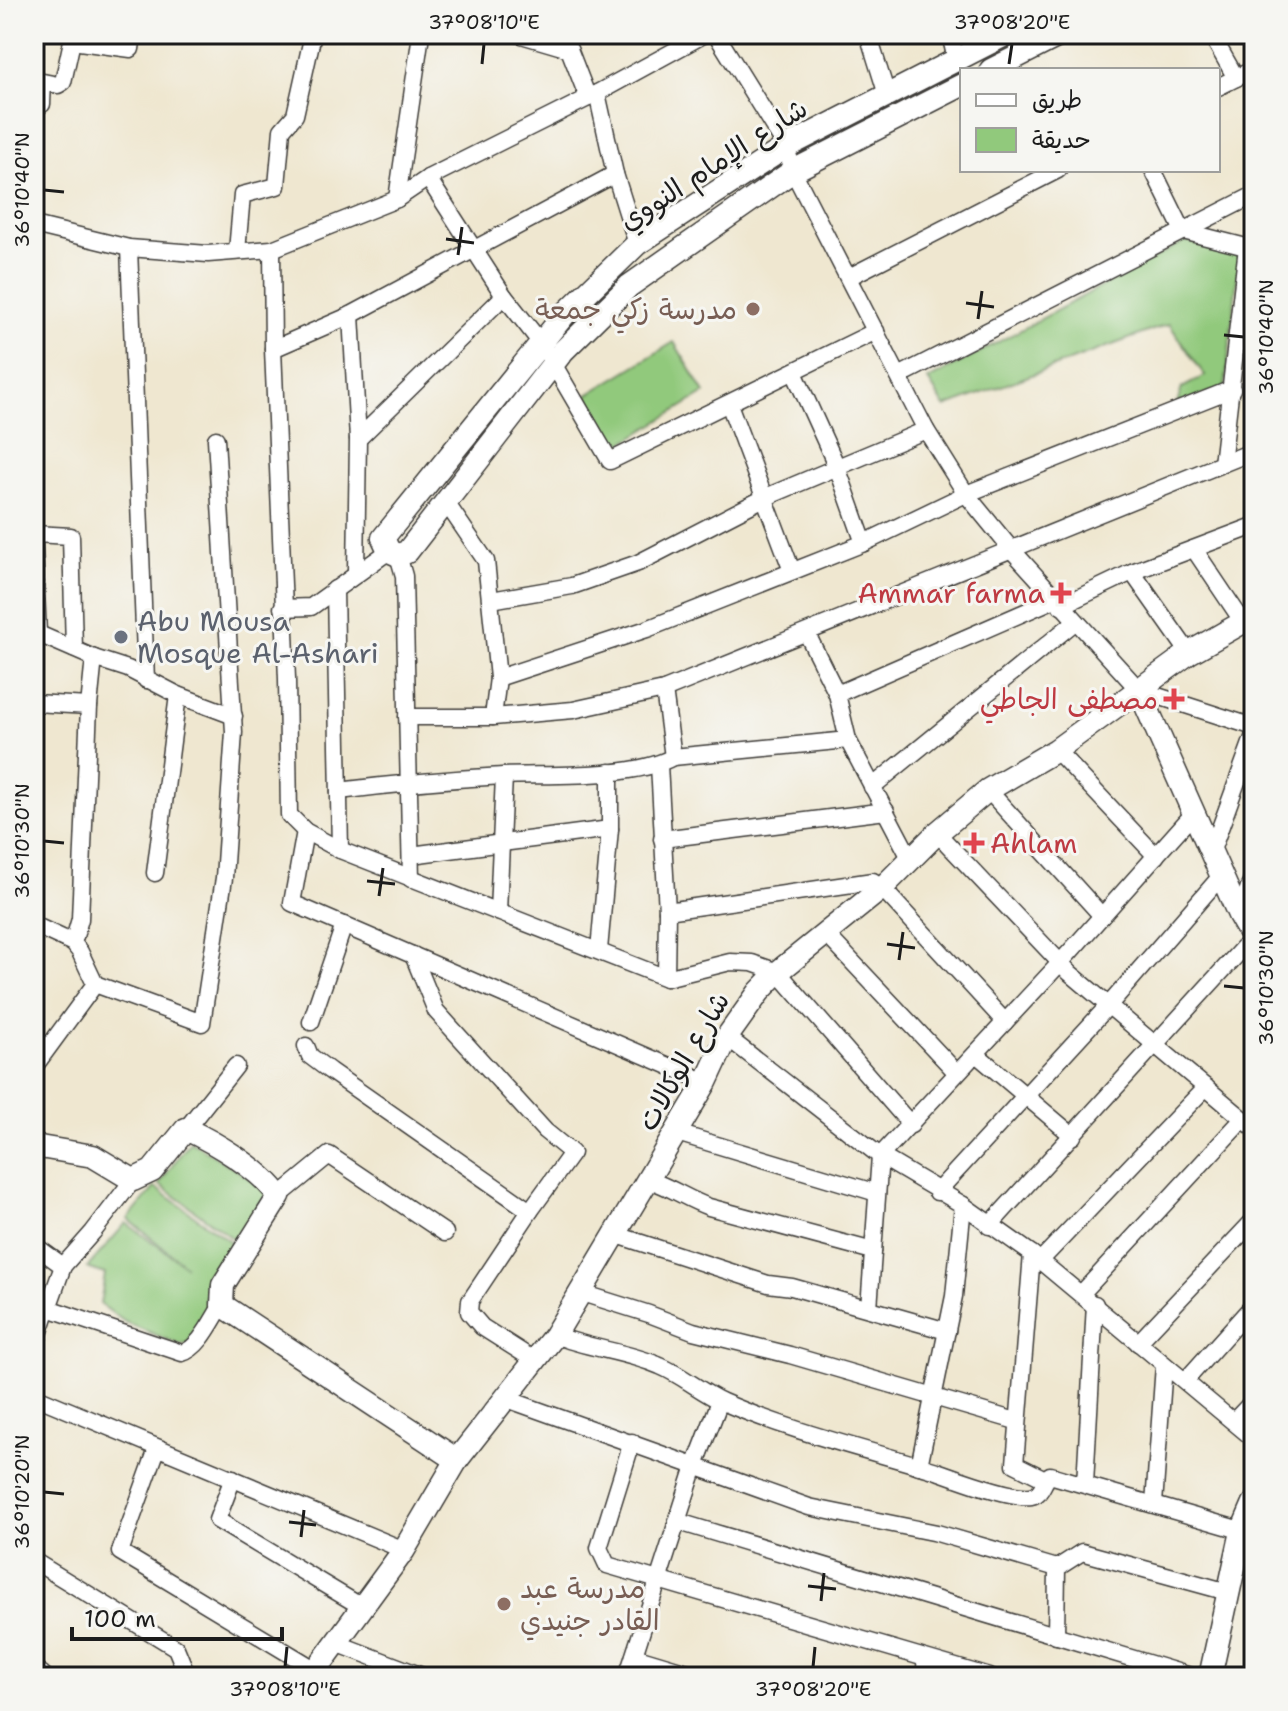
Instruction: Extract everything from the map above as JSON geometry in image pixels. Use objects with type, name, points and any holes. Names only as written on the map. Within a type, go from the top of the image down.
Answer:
[{"type":"street","points":[[34,105],[42,104],[43,82],[58,85],[63,82],[72,41],[131,49],[133,34]]},
{"type":"street","points":[[237,251],[242,195],[277,186],[282,130],[295,115],[313,34]]},
{"type":"street","points":[[397,199],[421,34]]},
{"type":"street","points":[[518,34],[569,49],[592,96],[637,244]]},
{"type":"street","points":[[34,225],[129,248],[208,254],[272,249],[397,199],[428,178],[592,96],[686,39],[714,34],[786,147],[793,171],[926,430],[966,494],[1011,549],[1139,690],[1221,876],[1253,939],[989,1226]]},
{"type":"street","points":[[868,34],[887,95]]},
{"type":"street","points":[[950,34],[956,60]]},
{"type":"street","name":"شارع الإمام النووي","points":[[394,553],[383,538],[565,314],[637,244],[786,147],[1007,34]]},
{"type":"street","points":[[995,68],[1062,34]]},
{"type":"street","points":[[1211,34],[1236,78]]},
{"type":"street","points":[[1220,86],[1254,69]]},
{"type":"street","points":[[282,608],[311,607],[356,572],[394,553],[407,552],[554,362],[629,286],[793,171],[960,86]]},
{"type":"street","points":[[849,277],[1054,172]]},
{"type":"street","points":[[1154,172],[1183,231],[1250,248],[1222,464]]},
{"type":"street","points":[[273,349],[351,315],[615,174]]},
{"type":"street","points":[[428,178],[504,296],[554,362],[610,461],[876,331]]},
{"type":"street","points":[[899,376],[1254,195]]},
{"type":"street","points":[[129,248],[146,680]]},
{"type":"street","points":[[272,249],[289,815],[305,831],[340,850],[666,978],[730,962],[752,963],[778,972],[911,1125]]},
{"type":"street","points":[[358,439],[504,296]]},
{"type":"street","points":[[351,315],[358,439],[356,572]]},
{"type":"street","points":[[794,372],[837,467],[864,543]]},
{"type":"street","points":[[498,678],[647,629],[864,543],[966,494],[1232,389]]},
{"type":"street","points":[[729,404],[792,571]]},
{"type":"street","points":[[491,600],[572,586],[638,563],[766,497],[926,430]]},
{"type":"street","points":[[34,925],[73,943],[95,984],[202,1023],[224,878],[234,716],[216,439]]},
{"type":"street","points":[[407,717],[493,717],[573,710],[664,690],[1254,451]]},
{"type":"street","points":[[445,501],[486,561],[498,678],[493,717]]},
{"type":"street","points":[[837,694],[1132,572],[1254,526]]},
{"type":"street","points":[[34,534],[71,536],[74,649]]},
{"type":"street","points":[[34,545],[36,633],[234,716]]},
{"type":"street","points":[[1194,549],[1248,619]]},
{"type":"street","points":[[394,553],[404,576],[411,879]]},
{"type":"street","points":[[1132,572],[1189,653]]},
{"type":"street","points":[[335,589],[340,850]]},
{"type":"street","name":"شارع الوكالات","points":[[313,1674],[404,1550],[457,1460],[537,1362],[555,1335],[677,1133],[727,1037],[759,992],[778,972],[882,888],[937,833],[988,790],[1056,750],[1189,653],[1248,619]]},
{"type":"street","points":[[872,787],[1076,621]]},
{"type":"street","points":[[807,634],[837,694],[848,740],[910,858]]},
{"type":"street","points":[[73,943],[80,919],[89,706],[94,658]]},
{"type":"street","points":[[664,690],[666,761],[662,839],[667,911],[666,978]]},
{"type":"street","points":[[1139,690],[1254,727]]},
{"type":"street","points":[[155,873],[178,695]]},
{"type":"street","points":[[34,703],[89,706]]},
{"type":"street","points":[[1211,853],[1254,735]]},
{"type":"street","points":[[339,791],[409,782],[610,772],[666,761],[848,740]]},
{"type":"street","points":[[1056,750],[1156,856]]},
{"type":"street","points":[[599,950],[610,829],[610,772]]},
{"type":"street","points":[[498,912],[504,776]]},
{"type":"street","points":[[988,790],[1102,916]]},
{"type":"street","points":[[662,839],[886,811]]},
{"type":"street","points":[[869,1308],[880,1156],[1060,963],[1193,814]]},
{"type":"street","points":[[411,855],[610,829]]},
{"type":"street","points":[[305,831],[292,903],[706,1082]]},
{"type":"street","points":[[937,833],[1060,963],[1249,1124],[1089,1299],[1085,1484]]},
{"type":"street","points":[[1239,915],[1254,873]]},
{"type":"street","points":[[937,1192],[1108,1006],[1221,876]]},
{"type":"street","points":[[667,911],[873,881],[1005,1022]]},
{"type":"street","points":[[311,1022],[344,925]]},
{"type":"street","points":[[827,935],[957,1073]]},
{"type":"street","points":[[413,955],[436,1011],[545,1131],[572,1153],[470,1301],[469,1312],[482,1327],[537,1362]]},
{"type":"street","points":[[34,1067],[95,984]]},
{"type":"street","points":[[727,1037],[880,1156],[963,1205],[1036,1257],[1254,1439]]},
{"type":"street","points":[[306,1046],[310,1056],[330,1071],[530,1211]]},
{"type":"street","points":[[976,1054],[1073,1136]]},
{"type":"street","points":[[36,1343],[41,1306],[63,1266],[133,1180],[152,1171],[236,1066]]},
{"type":"street","points":[[1045,1479],[1015,1464],[1016,1421],[1036,1257],[1206,1087]]},
{"type":"street","points":[[186,1129],[214,1142],[272,1186],[279,1196]]},
{"type":"street","points":[[677,1133],[877,1193]]},
{"type":"street","points":[[34,1146],[93,1156],[133,1180]]},
{"type":"street","points":[[41,1306],[182,1353],[190,1351],[222,1305],[223,1285],[279,1196],[329,1155],[445,1233]]},
{"type":"street","points":[[649,1180],[709,1207],[873,1251]]},
{"type":"street","points":[[919,1466],[954,1296],[963,1205]]},
{"type":"street","points":[[1138,1343],[1254,1220]]},
{"type":"street","points":[[617,1235],[745,1274],[768,1284],[869,1308],[947,1331]]},
{"type":"street","points":[[34,1245],[63,1266]]},
{"type":"street","points":[[582,1293],[693,1331],[790,1355],[1016,1421]]},
{"type":"street","points":[[1185,1381],[1254,1304]]},
{"type":"street","points":[[222,1305],[457,1460]]},
{"type":"street","points":[[555,1335],[579,1345],[662,1366],[720,1401],[790,1428],[1023,1496],[1034,1496],[1040,1492],[1050,1475],[1248,1532]]},
{"type":"street","points":[[1154,1504],[1164,1365]]},
{"type":"street","points":[[34,1396],[404,1550]]},
{"type":"street","points":[[507,1399],[809,1507],[937,1533],[1057,1568],[1082,1552],[1228,1592]]},
{"type":"street","points":[[1234,1421],[1254,1400]]},
{"type":"street","points":[[627,1677],[695,1466],[720,1401]]},
{"type":"street","points":[[632,1442],[599,1548],[607,1565],[990,1677]]},
{"type":"street","points":[[157,1449],[120,1552],[313,1674]]},
{"type":"street","points":[[233,1478],[217,1520],[362,1607]]},
{"type":"street","points":[[1210,1677],[1228,1592],[1254,1503]]},
{"type":"street","points":[[679,1522],[1194,1677]]},
{"type":"street","points":[[34,1561],[176,1648],[188,1677]]},
{"type":"street","points":[[1056,1636],[1057,1568]]},
{"type":"street","points":[[336,1643],[425,1677]]},
{"type":"street","points":[[634,1656],[704,1677]]},
{"type":"street","points":[[924,1677],[926,1659]]},
{"type":"street","points":[[34,1672],[41,1677]]},
{"type":"green space","points":[[1185,241],[1240,253],[1225,387],[1177,404],[1182,388],[1205,376],[1169,324],[945,407],[928,380]]},
{"type":"green space","points":[[674,342],[705,393],[618,446],[587,395]]},
{"type":"green space","points":[[190,1141],[267,1189],[267,1202],[239,1243],[159,1184]]},
{"type":"green space","points":[[155,1187],[236,1246],[209,1284],[205,1299],[212,1311],[188,1344],[180,1345],[125,1322],[100,1304],[105,1274],[87,1268],[126,1223],[186,1266],[128,1219]]},
{"type":"place","name":"مدرسة زكي جمعة","points":[[753,309]]},
{"type":"place","name":"Ammar farma","points":[[1061,593]]},
{"type":"place","name":"Abu Mousa Mosque Al-Ashari","points":[[121,637]]},
{"type":"place","name":"مصطفى الجاطي","points":[[1174,699]]},
{"type":"place","name":"Ahlam","points":[[974,843]]},
{"type":"place","name":"مدرسة عبد القادر جنيدي","points":[[504,1604]]}]
